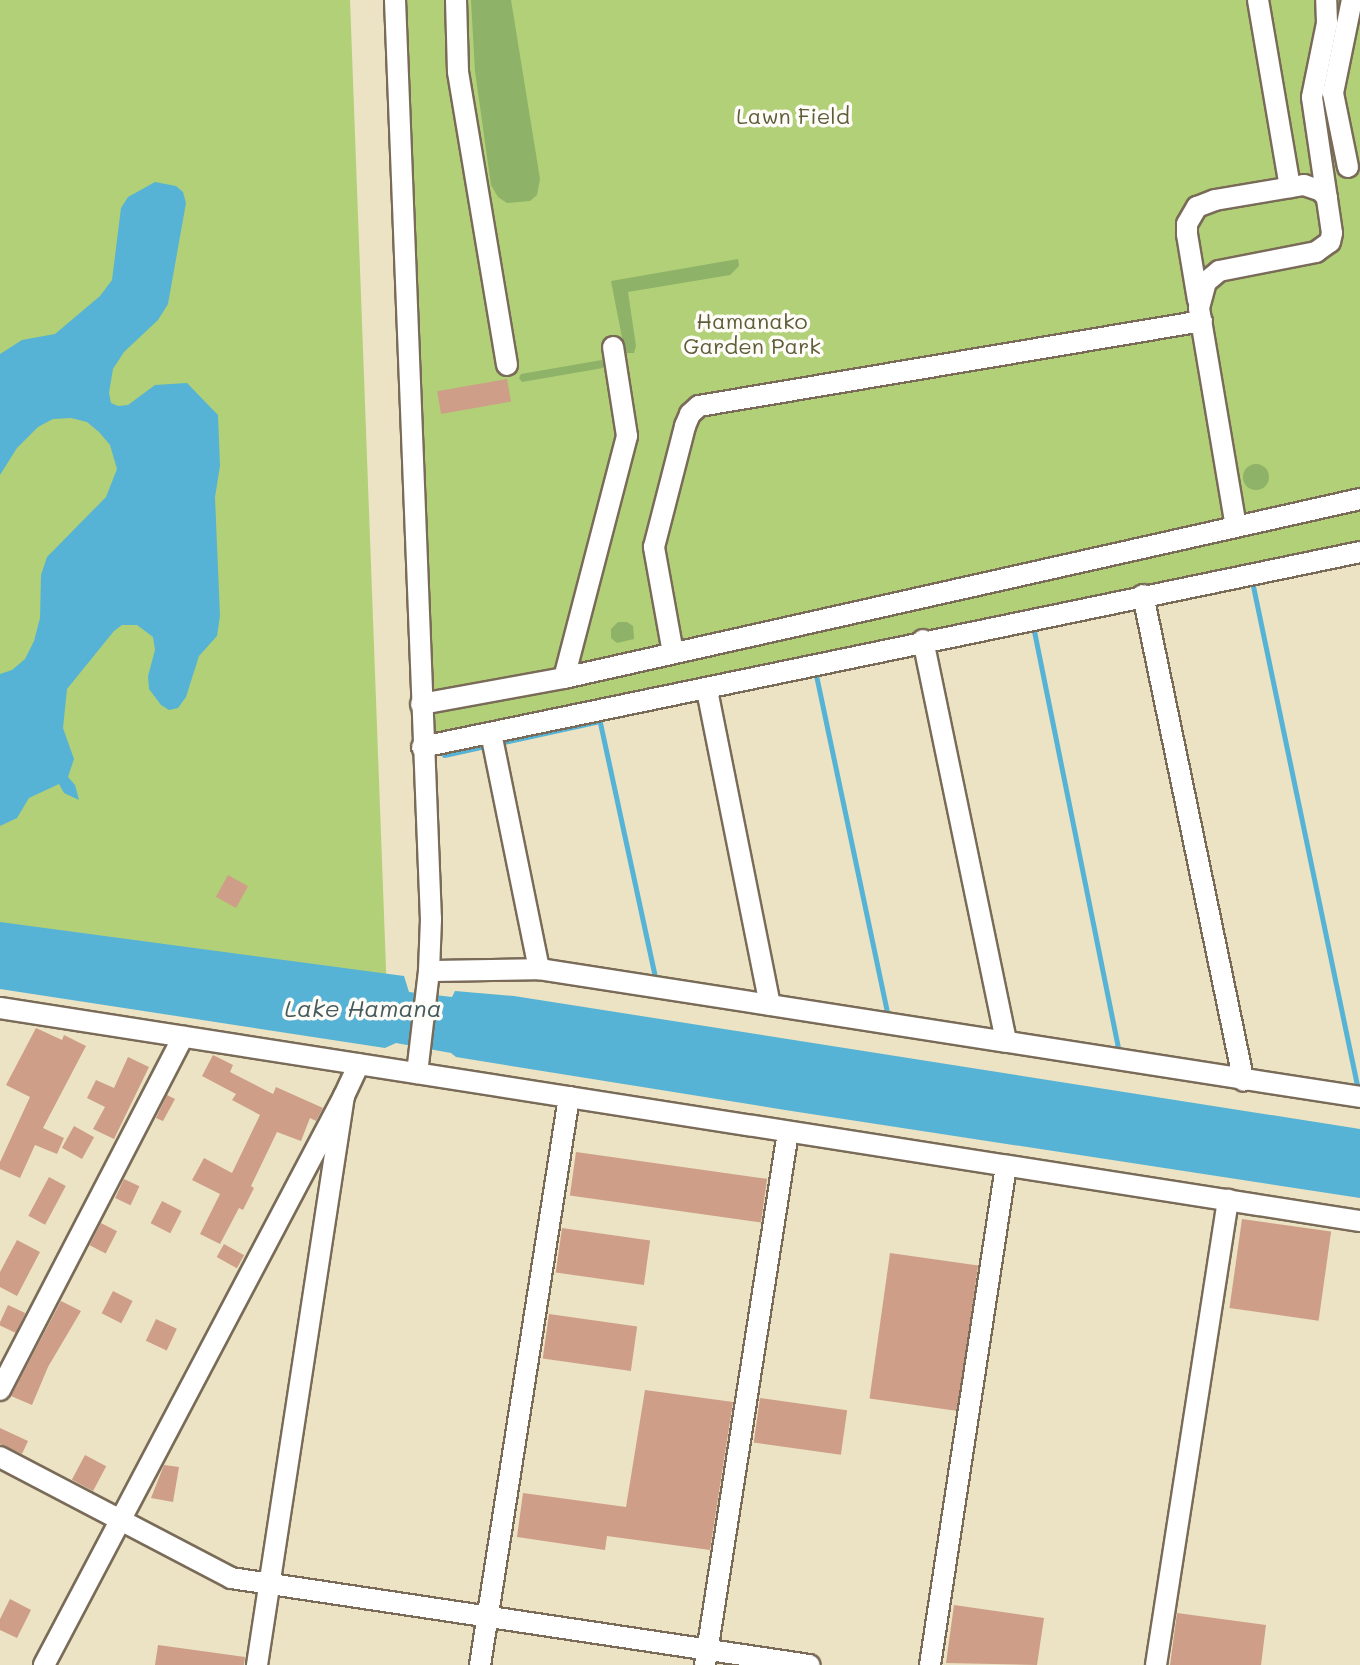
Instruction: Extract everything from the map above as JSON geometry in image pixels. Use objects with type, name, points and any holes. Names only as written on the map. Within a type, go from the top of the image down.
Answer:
[{"type":"street","points":[[395,0],[431,919],[429,971],[417,1069]]},
{"type":"street","points":[[456,0],[458,72],[507,365]]},
{"type":"street","points":[[1258,0],[1290,187]]},
{"type":"street","points":[[1200,315],[1206,282],[1219,271],[1324,249],[1332,233],[1312,97],[1327,23],[1326,0]]},
{"type":"street","points":[[1325,190],[1354,171],[1333,86],[1352,0]]},
{"type":"street","points":[[1338,106],[1349,115],[1360,117]]},
{"type":"street","points":[[1236,527],[1187,234],[1191,214],[1206,202],[1290,187],[1313,186],[1325,190]]},
{"type":"street","points":[[673,653],[654,547],[685,426],[690,414],[699,406],[1200,315]]},
{"type":"street","points":[[564,678],[627,436],[613,347]]},
{"type":"street","points":[[421,704],[564,678],[1360,499]]},
{"type":"street","points":[[422,747],[707,690],[923,640],[1360,552]]},
{"type":"street","points":[[1143,595],[1244,1081]]},
{"type":"street","points":[[923,640],[1006,1042]]},
{"type":"street","points":[[707,690],[770,1005]]},
{"type":"street","points":[[491,733],[539,969]]},
{"type":"street","points":[[429,971],[539,969],[1360,1097]]},
{"type":"street","points":[[0,1008],[359,1064],[417,1069],[569,1097],[1360,1221]]},
{"type":"street","points":[[0,1390],[183,1037]]},
{"type":"street","points":[[60,1665],[359,1064]]},
{"type":"street","points":[[257,1665],[344,1096]]},
{"type":"street","points":[[480,1665],[569,1097]]},
{"type":"street","points":[[706,1658],[788,1132]]},
{"type":"street","points":[[930,1665],[1006,1166]]},
{"type":"street","points":[[1156,1665],[1228,1200]]},
{"type":"street","points":[[0,1457],[231,1578],[488,1616],[706,1658],[809,1665]]},
{"type":"street","points":[[44,1665],[129,1523]]},
{"type":"green space","points":[[0,0],[350,0],[387,996],[0,946]]},
{"type":"green space","name":"Hamanako Garden Park","points":[[406,0],[1360,0],[1360,546],[438,738],[433,732]]},
{"type":"green space","points":[[471,0],[511,0],[540,179],[537,195],[530,201],[507,203],[498,197],[491,185],[475,71]]},
{"type":"green space","points":[[738,259],[739,266],[730,275],[628,292],[636,346],[634,353],[625,353],[611,281]]},
{"type":"green space","points":[[602,360],[606,363],[603,368],[522,382],[519,378],[521,374]]},
{"type":"green space","points":[[1256,464],[1265,468],[1269,477],[1265,486],[1256,490],[1247,486],[1243,477],[1247,468]]},
{"type":"green space","points":[[618,622],[633,626],[634,639],[617,643],[611,638],[611,629]]},
{"type":"water","points":[[155,182],[176,186],[183,192],[186,203],[168,304],[158,320],[124,352],[113,369],[109,393],[111,403],[128,405],[155,385],[187,383],[218,415],[220,466],[215,497],[220,616],[217,636],[199,656],[186,697],[178,708],[169,710],[149,689],[148,676],[155,650],[153,637],[137,625],[122,625],[114,631],[67,689],[63,728],[74,759],[68,777],[75,785],[79,800],[64,793],[59,784],[29,798],[17,818],[0,826],[0,674],[12,670],[25,659],[34,641],[40,618],[41,575],[47,557],[106,497],[117,469],[110,445],[99,432],[87,422],[71,418],[53,419],[38,427],[17,448],[0,475],[0,354],[22,340],[55,334],[100,296],[112,280],[121,208],[128,197]]},
{"type":"water","name":"Lake Hamana","points":[[0,922],[404,976],[409,992],[452,997],[455,991],[514,996],[1360,1129],[1360,1198],[785,1110],[456,1057],[451,1053],[396,1043],[385,1048],[0,989]]},
{"type":"building","points":[[507,379],[511,402],[441,414],[437,391]]},
{"type":"building","points":[[228,875],[248,886],[236,908],[216,897]]},
{"type":"building","points":[[36,1028],[62,1040],[64,1035],[86,1046],[43,1128],[64,1138],[57,1154],[35,1145],[20,1178],[0,1169],[0,1162],[30,1097],[6,1085]]},
{"type":"building","points":[[213,1055],[233,1065],[230,1072],[273,1094],[276,1087],[323,1108],[316,1121],[310,1118],[301,1141],[277,1132],[243,1210],[239,1208],[220,1244],[200,1234],[220,1194],[192,1180],[204,1158],[232,1173],[260,1115],[232,1100],[236,1094],[202,1076]]},
{"type":"building","points":[[128,1057],[149,1067],[114,1139],[93,1129],[105,1107],[87,1098],[96,1080],[114,1088]]},
{"type":"building","points":[[167,1095],[175,1099],[163,1121],[156,1118]]},
{"type":"building","points":[[74,1126],[94,1137],[82,1159],[62,1148]]},
{"type":"building","points":[[576,1152],[767,1179],[761,1222],[570,1196]]},
{"type":"building","points":[[49,1177],[66,1186],[45,1225],[28,1216]]},
{"type":"building","points":[[124,1179],[139,1186],[131,1205],[115,1198]]},
{"type":"building","points":[[162,1201],[182,1211],[170,1233],[151,1223]]},
{"type":"building","points":[[1242,1219],[1331,1232],[1319,1321],[1229,1308]]},
{"type":"building","points":[[101,1223],[117,1231],[106,1253],[90,1245]]},
{"type":"building","points":[[562,1228],[650,1240],[644,1285],[556,1273]]},
{"type":"building","points":[[17,1240],[40,1252],[17,1296],[0,1287],[0,1272]]},
{"type":"building","points":[[224,1244],[244,1255],[237,1268],[217,1257]]},
{"type":"building","points":[[890,1253],[978,1265],[958,1411],[870,1399]]},
{"type":"building","points":[[113,1291],[133,1301],[121,1323],[102,1313]]},
{"type":"building","points":[[61,1301],[81,1311],[48,1367],[32,1405],[11,1396]]},
{"type":"building","points":[[8,1305],[25,1313],[16,1333],[0,1326]]},
{"type":"building","points":[[549,1314],[637,1326],[631,1371],[543,1359]]},
{"type":"building","points":[[156,1319],[177,1329],[167,1350],[146,1341]]},
{"type":"building","points":[[645,1390],[733,1402],[710,1550],[607,1536],[605,1550],[517,1537],[523,1493],[626,1507]]},
{"type":"building","points":[[760,1398],[847,1410],[841,1455],[754,1443]]},
{"type":"building","points":[[0,1428],[28,1441],[22,1454],[0,1444]]},
{"type":"building","points":[[85,1455],[106,1466],[93,1491],[72,1480]]},
{"type":"building","points":[[164,1465],[179,1467],[173,1502],[151,1498]]},
{"type":"building","points":[[10,1599],[31,1610],[17,1638],[0,1630],[0,1619]]},
{"type":"building","points":[[954,1605],[1044,1618],[1037,1665],[946,1663]]},
{"type":"building","points":[[1177,1613],[1266,1625],[1261,1665],[1170,1665]]},
{"type":"building","points":[[158,1645],[245,1657],[244,1665],[155,1665]]},
{"type":"waterway","points":[[1253,586],[1358,1090]]},
{"type":"waterway","points":[[1034,631],[1119,1053]]},
{"type":"waterway","points":[[816,675],[888,1018]]},
{"type":"waterway","points":[[599,718],[656,982]]},
{"type":"waterway","points":[[499,743],[600,721]]},
{"type":"waterway","points":[[444,755],[485,746]]},
{"type":"park label","name":"Lawn Field","points":[[793,116]]}]
